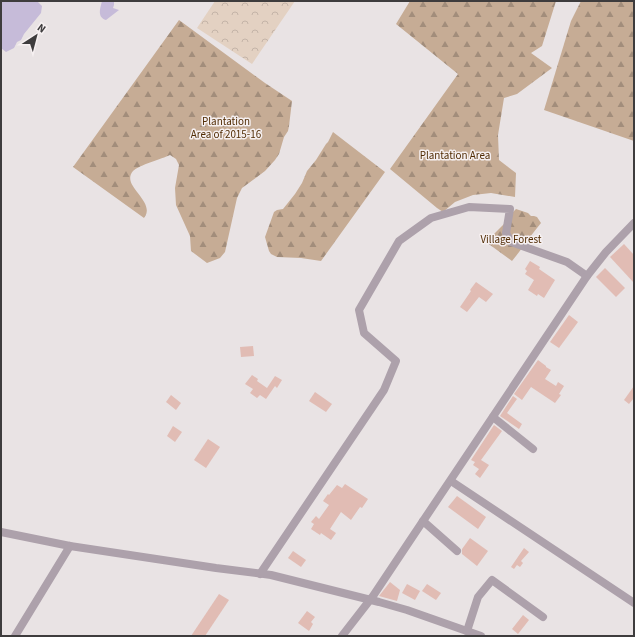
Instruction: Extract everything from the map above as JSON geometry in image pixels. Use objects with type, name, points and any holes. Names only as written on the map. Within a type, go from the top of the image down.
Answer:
[{"type":"street","points":[[260,574],[384,390],[396,360],[364,333],[359,310],[399,241],[431,218],[469,207],[510,209],[506,233],[511,242],[567,262],[587,276]]},
{"type":"street","points":[[342,636],[370,600],[451,481],[587,276],[606,252],[634,223]]},
{"type":"street","points":[[493,418],[533,449]]},
{"type":"street","points":[[451,481],[634,603]]},
{"type":"street","points":[[423,521],[457,551]]},
{"type":"street","points":[[1,532],[70,546],[271,575],[407,610],[481,636]]},
{"type":"street","points":[[15,636],[70,546]]},
{"type":"street","points":[[467,631],[478,597],[492,580],[543,617]]},
{"type":"green space","points":[[215,1],[295,1],[252,64],[197,28]]},
{"type":"green space","name":"Plantation Area","points":[[410,1],[556,1],[542,46],[531,53],[552,68],[517,94],[504,98],[498,135],[499,160],[516,173],[515,197],[491,193],[473,195],[455,202],[443,212],[390,169],[458,74],[396,24]]},
{"type":"green space","points":[[581,1],[634,1],[634,141],[544,110],[571,21]]},
{"type":"green space","name":"Plantation Area of 2015-16","points":[[179,20],[292,101],[288,131],[284,137],[279,154],[265,171],[242,188],[237,198],[225,252],[220,258],[207,263],[191,251],[190,236],[176,205],[175,188],[179,165],[176,159],[170,155],[133,171],[130,177],[131,182],[146,206],[147,212],[144,218],[73,167]]},
{"type":"green space","points":[[333,132],[385,172],[321,261],[277,257],[269,251],[265,237],[274,212],[283,209],[295,194],[307,171],[328,142]]},
{"type":"green space","name":"Village Forest","points":[[516,209],[528,213],[531,216],[537,217],[541,223],[512,261],[486,242],[506,222]]},
{"type":"shaded area","points":[[1,1],[37,1],[42,6],[41,13],[21,40],[17,42],[14,48],[6,52],[1,48]]},
{"type":"shaded area","points":[[102,1],[115,1],[113,8],[119,10],[106,20],[100,15]]},
{"type":"building","points":[[624,244],[634,255],[634,283],[610,257]]},
{"type":"building","points":[[530,261],[540,267],[539,269],[555,280],[544,298],[538,294],[537,296],[528,290],[534,280],[525,274],[527,271],[525,269]]},
{"type":"building","points":[[605,268],[625,288],[616,297],[596,277]]},
{"type":"building","points":[[476,282],[493,294],[486,302],[479,297],[467,312],[460,307]]},
{"type":"building","points":[[569,315],[578,322],[559,348],[550,342]]},
{"type":"building","points":[[253,346],[254,356],[241,357],[240,347]]},
{"type":"building","points":[[538,360],[551,370],[545,379],[556,386],[558,382],[564,386],[559,394],[561,395],[555,403],[531,387],[522,400],[514,394]]},
{"type":"building","points":[[252,375],[258,379],[257,381],[267,388],[275,376],[282,380],[277,388],[275,386],[266,399],[260,395],[257,398],[250,393],[253,389],[245,384]]},
{"type":"building","points":[[634,386],[634,398],[629,404],[624,400]]},
{"type":"building","points":[[315,392],[332,404],[326,412],[309,401]]},
{"type":"building","points":[[171,395],[181,403],[176,410],[166,402]]},
{"type":"building","points":[[513,396],[517,399],[507,413],[522,424],[519,429],[500,416]]},
{"type":"building","points":[[494,425],[502,431],[481,460],[489,465],[480,478],[475,474],[479,469],[473,465],[475,462],[471,460]]},
{"type":"building","points":[[173,426],[182,432],[175,442],[167,436]]},
{"type":"building","points":[[208,439],[220,447],[206,468],[194,460]]},
{"type":"building","points":[[345,484],[368,499],[351,520],[341,512],[330,529],[336,533],[331,540],[321,533],[320,535],[311,529],[314,524],[311,522],[316,516],[319,519],[329,505],[323,501],[328,494],[329,495],[337,485],[342,488]]},
{"type":"building","points":[[457,496],[486,517],[478,529],[448,507]]},
{"type":"building","points":[[470,538],[488,551],[477,566],[462,554],[462,549]]},
{"type":"building","points":[[524,548],[529,552],[521,561],[523,563],[520,567],[517,565],[514,569],[511,567]]},
{"type":"building","points":[[293,551],[306,560],[301,567],[288,558]]},
{"type":"building","points":[[390,582],[400,590],[397,601],[379,596]]},
{"type":"building","points":[[407,584],[420,591],[415,600],[402,593]]},
{"type":"building","points":[[427,584],[441,593],[436,600],[422,591]]},
{"type":"building","points":[[219,594],[229,600],[205,636],[191,636]]},
{"type":"building","points":[[307,611],[315,617],[311,622],[313,624],[309,631],[298,623]]},
{"type":"building","points":[[523,615],[529,620],[518,634],[512,629]]}]
